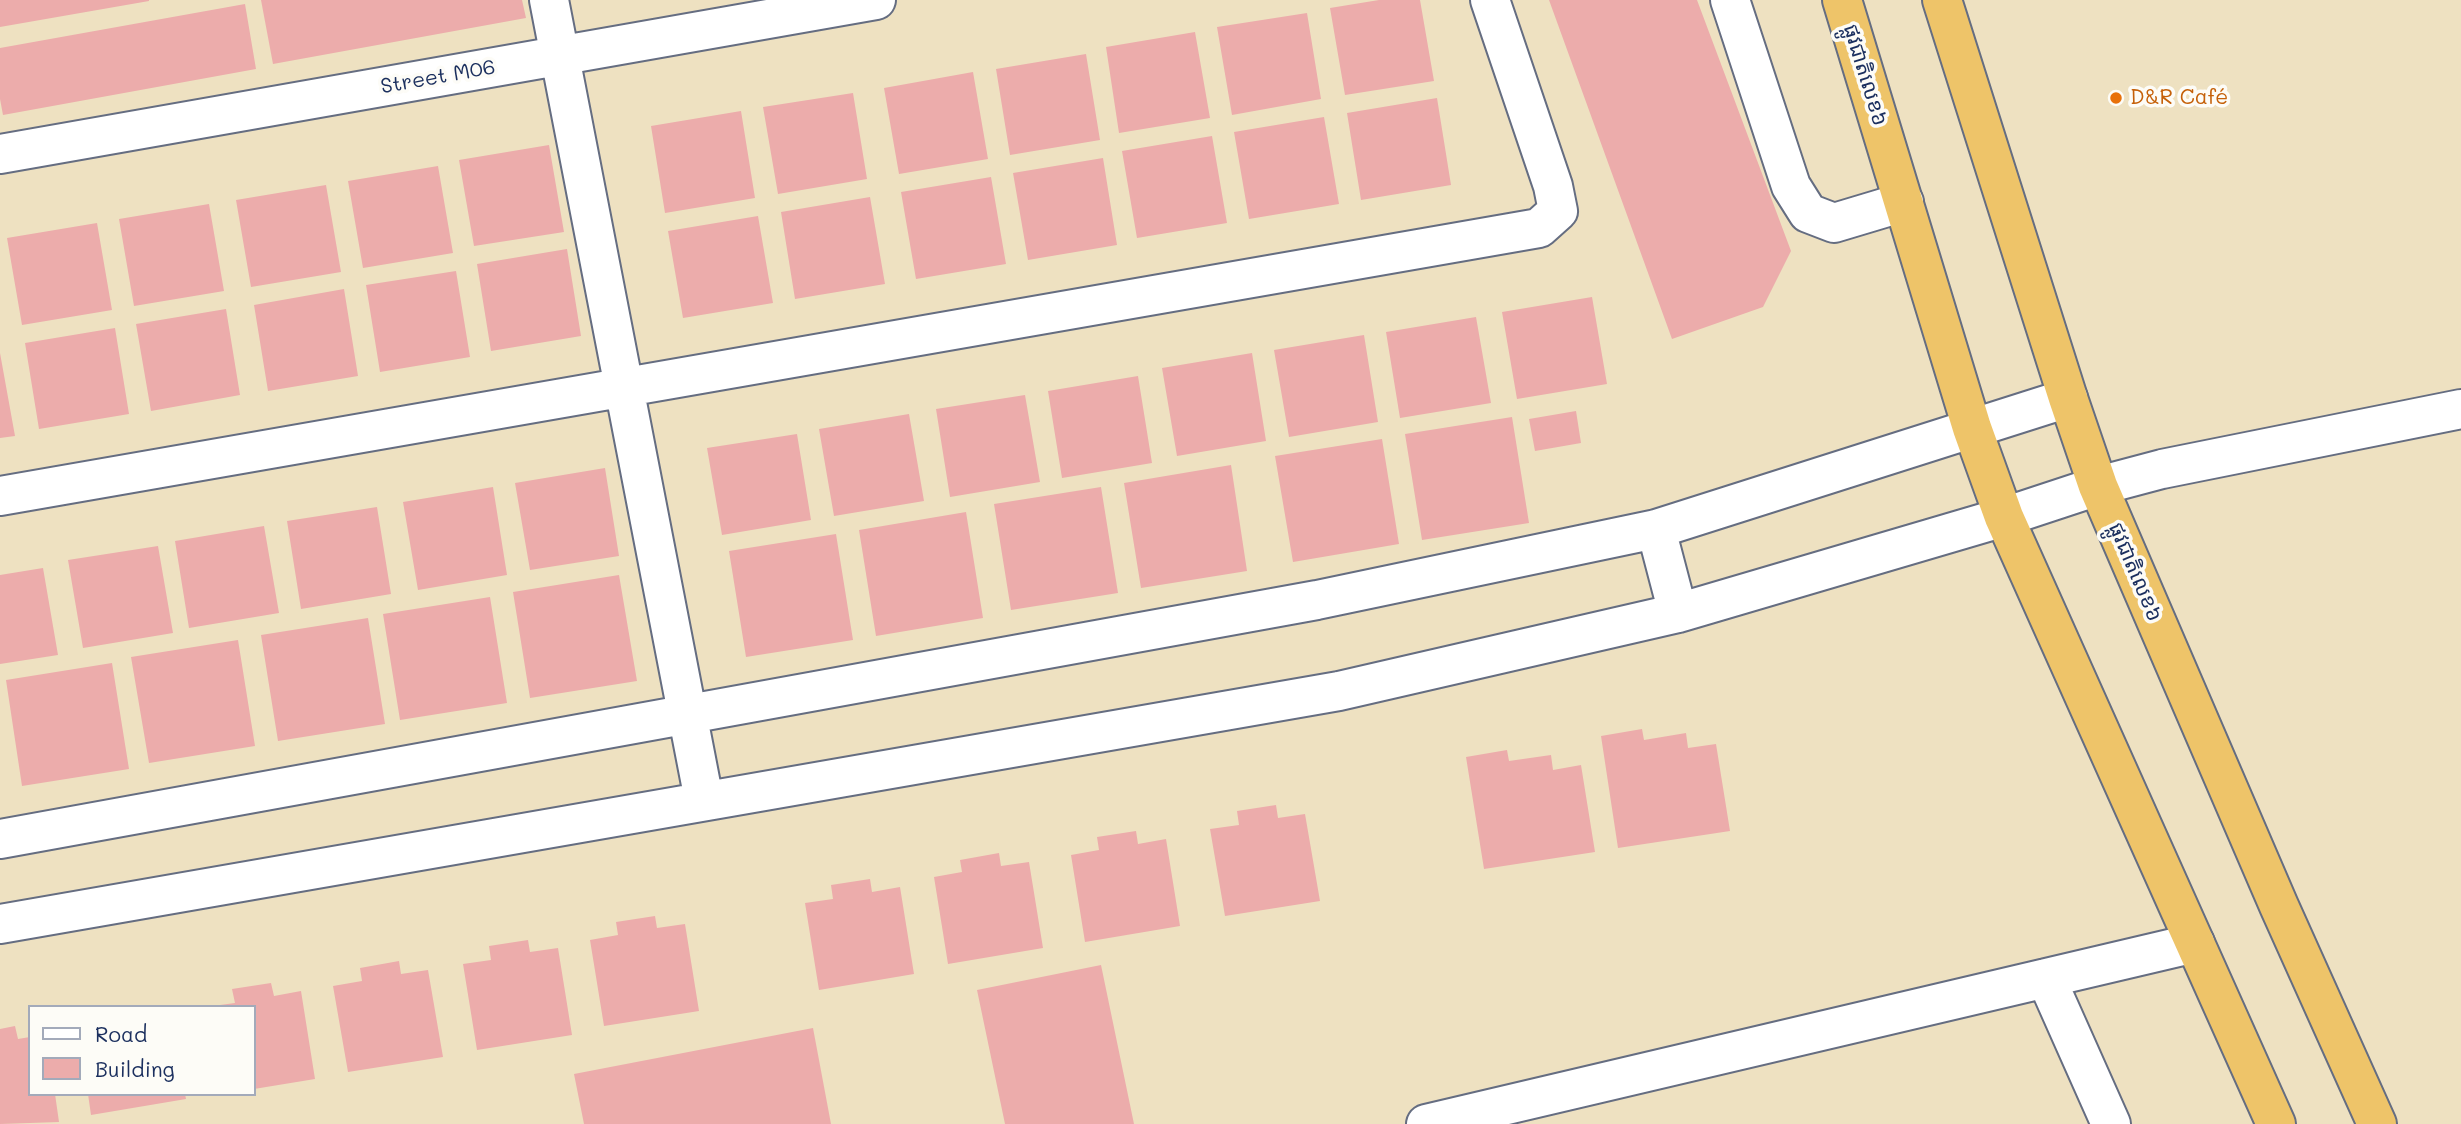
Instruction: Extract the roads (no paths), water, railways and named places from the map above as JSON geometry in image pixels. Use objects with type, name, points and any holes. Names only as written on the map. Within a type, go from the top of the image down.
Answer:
[{"type":"highway","name":"ផ្លូវជាតិលេខ៦","points":[[1843,0],[1972,428],[2004,517],[2276,1124]]},
{"type":"highway","name":"ផ្លូវជាតិលេខ៦","points":[[1942,0],[2098,486],[2273,893],[2377,1124]]},
{"type":"street","points":[[549,0],[704,800]]},
{"type":"street","name":"Street M06","points":[[0,154],[876,0]]},
{"type":"street","points":[[0,496],[1539,228],[1558,211],[1553,186],[1490,0]]},
{"type":"street","points":[[1730,0],[1791,186],[1808,213],[1834,223],[1904,202]]},
{"type":"street","points":[[0,839],[1317,600],[1656,528],[2068,398]]},
{"type":"street","points":[[0,924],[1339,691],[1678,613],[2162,469],[2461,409]]},
{"type":"street","points":[[1656,528],[1678,613]]},
{"type":"street","points":[[1426,1124],[2195,943]]},
{"type":"street","points":[[2046,978],[2111,1124]]},
{"type":"place","name":"D&R Café","points":[[2116,98]]}]
